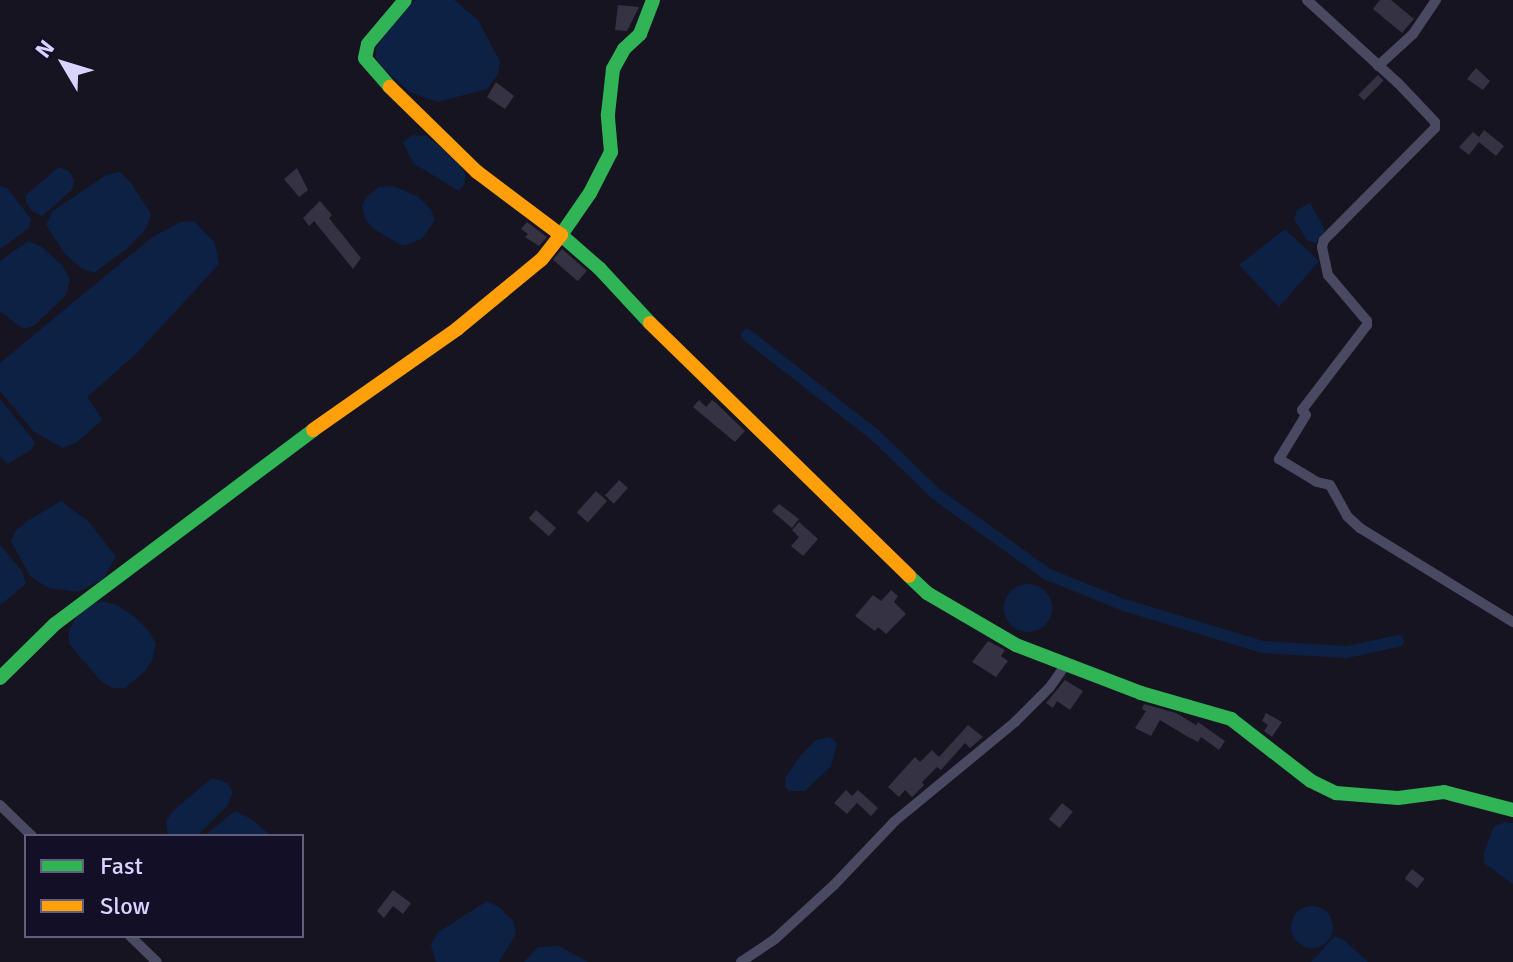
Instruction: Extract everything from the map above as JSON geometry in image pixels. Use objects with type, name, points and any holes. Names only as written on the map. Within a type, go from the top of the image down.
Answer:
[{"type":"street","points":[[405,0],[368,44],[365,58],[373,70],[477,172],[561,235],[600,269],[643,316],[849,521],[927,593],[1016,645],[1141,693],[1231,719],[1311,781],[1336,793],[1398,798],[1444,792],[1513,810]]},
{"type":"street","points":[[0,678],[55,624],[361,394],[457,329],[542,259],[590,193],[611,152],[608,114],[613,69],[644,26],[653,0]]},
{"type":"street","points":[[1307,0],[1435,122],[1435,128],[1324,240],[1322,247],[1328,275],[1367,321],[1367,325],[1302,410],[1306,415],[1279,459],[1317,482],[1330,485],[1347,516],[1360,528],[1513,622]]},
{"type":"street","points":[[1378,66],[1413,34],[1436,0]]},
{"type":"street","points":[[741,962],[775,939],[834,885],[895,821],[1015,722],[1050,687],[1066,664]]},
{"type":"street","points":[[0,805],[30,834]]},
{"type":"street","points":[[132,938],[157,962]]},
{"type":"water","points":[[415,0],[454,0],[478,20],[500,61],[498,74],[487,89],[438,102],[410,92],[382,67],[376,58],[376,48],[393,23]]},
{"type":"water","points":[[413,135],[427,136],[459,162],[465,174],[465,183],[459,191],[413,163],[403,142]]},
{"type":"water","points":[[59,167],[69,171],[74,180],[72,190],[42,216],[32,211],[26,203],[26,195]]},
{"type":"water","points":[[120,172],[151,214],[146,229],[128,248],[94,273],[81,268],[65,254],[46,225],[53,211],[106,175]]},
{"type":"water","points":[[0,186],[7,188],[31,219],[29,228],[0,249]]},
{"type":"water","points":[[393,186],[417,196],[431,210],[435,220],[422,239],[403,246],[374,229],[365,219],[362,207],[366,197],[379,187]]},
{"type":"water","points":[[1310,203],[1325,230],[1320,241],[1314,243],[1307,240],[1294,219],[1297,210]]},
{"type":"water","points":[[194,221],[215,243],[219,264],[137,353],[87,397],[102,419],[99,423],[77,442],[63,448],[34,432],[0,391],[0,363],[151,238],[180,222]]},
{"type":"water","points":[[1285,229],[1319,261],[1279,307],[1239,265]]},
{"type":"water","points":[[28,241],[42,247],[62,265],[70,280],[66,295],[34,326],[23,329],[0,311],[0,261]]},
{"type":"water","points":[[0,399],[35,442],[31,450],[7,464],[0,456]]},
{"type":"water","points":[[61,501],[88,521],[116,557],[103,579],[78,592],[48,588],[30,576],[11,541],[16,530]]},
{"type":"water","points":[[0,545],[22,571],[26,584],[0,605]]},
{"type":"water","points":[[1028,584],[1045,591],[1052,608],[1045,625],[1028,632],[1011,625],[1004,608],[1011,591]]},
{"type":"water","points":[[101,601],[117,605],[136,618],[156,644],[152,661],[145,671],[125,688],[113,688],[101,681],[69,644],[69,630],[76,618],[86,608]]},
{"type":"water","points":[[830,737],[837,744],[831,766],[805,791],[789,791],[785,787],[786,777],[801,755],[816,740]]},
{"type":"water","points":[[212,778],[228,783],[233,793],[227,806],[199,834],[168,834],[166,822],[173,811]]},
{"type":"water","points":[[235,811],[253,820],[269,834],[206,834]]},
{"type":"water","points":[[1513,823],[1513,884],[1484,863],[1484,853],[1494,826]]},
{"type":"water","points":[[487,901],[499,907],[513,921],[516,934],[499,962],[436,962],[431,945],[437,933]]},
{"type":"water","points":[[1312,906],[1327,912],[1333,927],[1327,942],[1312,948],[1297,942],[1291,927],[1297,912]]},
{"type":"water","points":[[1335,936],[1344,940],[1368,962],[1311,962]]},
{"type":"water","points":[[559,946],[588,962],[524,962],[538,947]]},
{"type":"building","points":[[1380,0],[1391,0],[1414,19],[1402,33],[1373,9]]},
{"type":"building","points":[[618,5],[639,7],[627,31],[615,30]]},
{"type":"building","points":[[1476,68],[1490,81],[1483,90],[1467,79]]},
{"type":"building","points":[[1378,75],[1384,81],[1364,100],[1358,95]]},
{"type":"building","points":[[496,82],[514,96],[505,109],[487,97]]},
{"type":"building","points":[[1484,130],[1504,146],[1496,156],[1479,142],[1469,155],[1459,147],[1473,132],[1479,137]]},
{"type":"building","points":[[297,168],[308,190],[299,197],[284,179]]},
{"type":"building","points":[[320,201],[332,215],[329,218],[361,258],[353,269],[314,221],[309,226],[303,218]]},
{"type":"building","points":[[527,222],[547,237],[539,246],[525,237],[528,234],[521,229]]},
{"type":"building","points":[[562,249],[587,271],[578,281],[553,260]]},
{"type":"building","points":[[699,400],[706,407],[712,400],[745,431],[735,442],[693,407]]},
{"type":"building","points":[[619,480],[628,488],[614,504],[605,496]]},
{"type":"building","points":[[596,491],[607,501],[588,523],[577,513]]},
{"type":"building","points":[[779,504],[799,519],[792,528],[772,511]]},
{"type":"building","points":[[536,510],[556,528],[549,536],[529,518]]},
{"type":"building","points":[[799,522],[818,539],[803,556],[791,546],[799,537],[792,530]]},
{"type":"building","points":[[891,590],[898,596],[894,602],[906,614],[886,634],[878,627],[875,631],[855,616],[873,595],[881,601]]},
{"type":"building","points":[[988,641],[1005,650],[1001,656],[1008,661],[996,677],[972,662]]},
{"type":"building","points":[[1065,680],[1083,691],[1070,710],[1057,701],[1053,708],[1046,703]]},
{"type":"building","points":[[1144,704],[1176,713],[1196,725],[1198,722],[1225,741],[1219,750],[1201,737],[1198,742],[1160,720],[1151,736],[1135,728],[1146,711],[1142,709]]},
{"type":"building","points":[[1266,713],[1282,722],[1272,737],[1264,731],[1268,725],[1262,721]]},
{"type":"building","points":[[968,725],[983,737],[970,748],[965,743],[941,770],[937,767],[922,782],[924,785],[912,797],[905,790],[899,797],[888,787],[915,757],[920,762],[932,750],[939,757]]},
{"type":"building","points":[[846,790],[852,796],[858,790],[878,808],[871,816],[857,803],[847,814],[834,803]]},
{"type":"building","points":[[1062,803],[1073,812],[1060,828],[1049,819]]},
{"type":"building","points":[[1412,869],[1425,879],[1417,888],[1405,878]]},
{"type":"building","points":[[393,890],[411,903],[403,914],[393,906],[384,918],[377,911]]},
{"type":"waterway","points":[[747,335],[875,435],[936,494],[1047,574],[1124,605],[1262,647],[1347,652],[1398,641]]},
{"type":"traffic: fast","points":[[390,87],[365,58],[368,44],[405,0]]},
{"type":"traffic: fast","points":[[650,323],[600,269],[561,235],[590,193],[611,152],[608,114],[613,69],[624,49],[640,34],[653,0]]},
{"type":"traffic: fast","points":[[0,678],[55,624],[313,430]]},
{"type":"traffic: fast","points":[[909,576],[927,593],[1016,645],[1141,693],[1231,719],[1311,781],[1336,793],[1398,798],[1444,792],[1513,810]]},
{"type":"traffic: slow","points":[[313,430],[457,329],[542,259],[561,235],[477,172],[390,87]]},
{"type":"traffic: slow","points":[[650,323],[909,576]]}]
